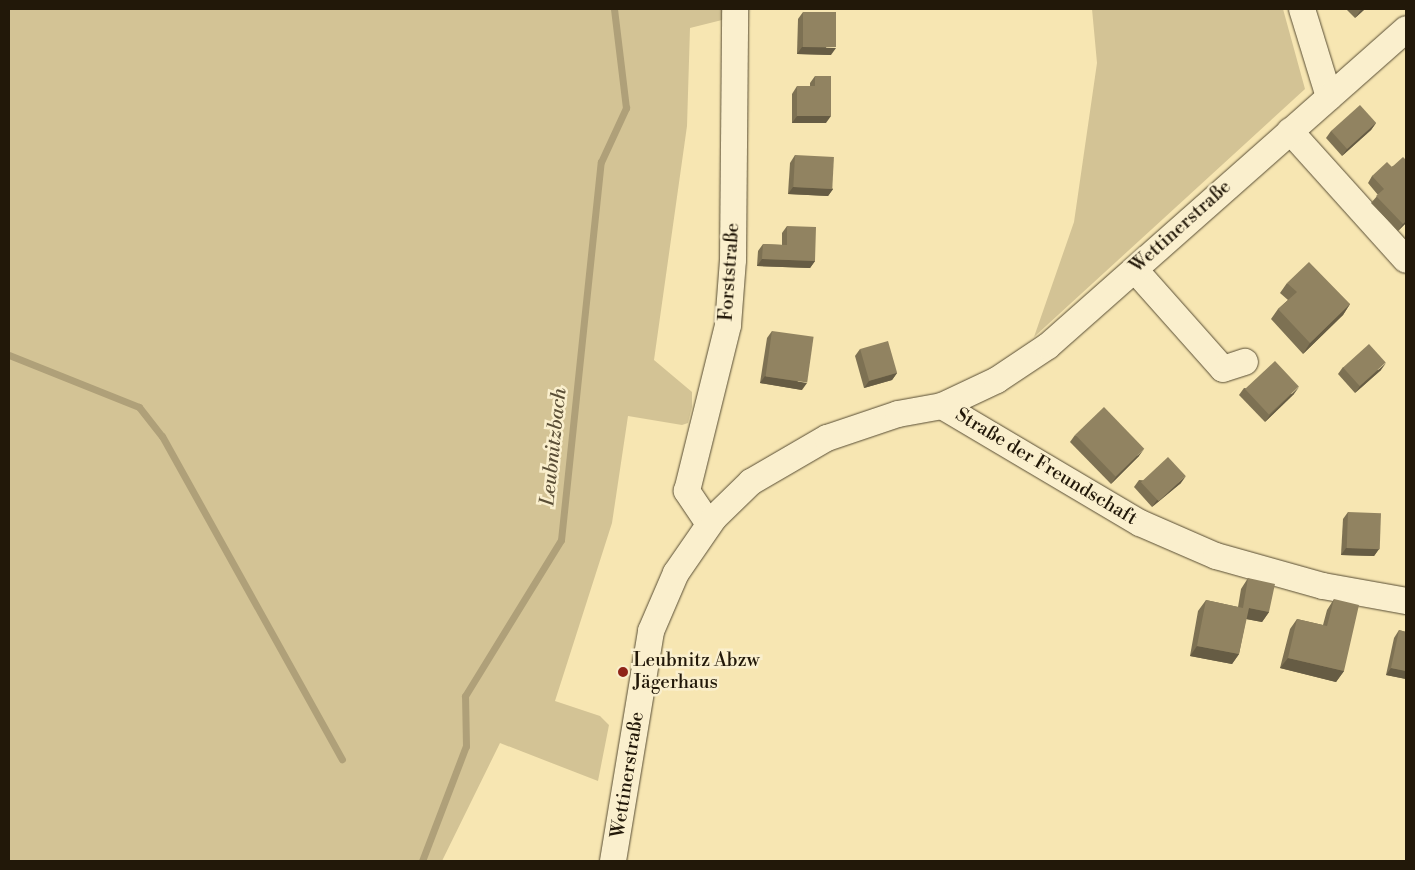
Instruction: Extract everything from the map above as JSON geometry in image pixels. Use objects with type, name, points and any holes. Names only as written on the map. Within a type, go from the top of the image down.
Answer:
[{"type":"street","name":"Forststraße","points":[[709,524],[687,490],[728,325],[734,260],[735,9]]},
{"type":"street","points":[[1302,9],[1329,98]]},
{"type":"street","name":"Wettinerstraße","points":[[942,406],[997,380],[1048,346],[1406,28]]},
{"type":"street","points":[[1290,131],[1406,260]]},
{"type":"street","points":[[1135,270],[1223,369],[1245,362]]},
{"type":"street","name":"Straße der Freundschaft","points":[[709,524],[750,482],[828,438],[898,414],[942,406],[1140,523],[1216,556],[1323,586],[1406,601]]},
{"type":"street","name":"Wettinerstraße","points":[[613,861],[650,631],[676,573],[709,524]]},
{"type":"shaded area","points":[[9,9],[722,9],[722,20],[690,28],[687,126],[654,360],[692,392],[692,407],[688,423],[682,425],[628,416],[612,523],[555,701],[600,716],[609,725],[598,781],[500,743],[442,861],[9,861]]},
{"type":"shaded area","points":[[1092,9],[1283,9],[1305,89],[1034,337],[1074,222],[1097,63]]},
{"type":"building","points":[[803,12],[836,12],[836,47],[803,47]]},
{"type":"building","points":[[815,76],[831,76],[831,116],[797,116],[797,86],[815,86]]},
{"type":"building","points":[[1360,105],[1376,123],[1347,149],[1331,131]]},
{"type":"building","points":[[795,155],[834,157],[832,189],[793,187]]},
{"type":"building","points":[[1403,157],[1406,160],[1406,221],[1403,224],[1376,196],[1384,189],[1372,176],[1387,162],[1392,167]]},
{"type":"building","points":[[787,226],[816,227],[815,261],[762,259],[763,244],[787,245]]},
{"type":"building","points":[[1309,262],[1350,304],[1310,343],[1278,309],[1297,292],[1287,283]]},
{"type":"building","points":[[772,331],[814,337],[807,382],[766,377]]},
{"type":"building","points":[[888,341],[897,373],[869,381],[860,349]]},
{"type":"building","points":[[1369,344],[1386,363],[1360,386],[1343,367]]},
{"type":"building","points":[[1275,361],[1299,387],[1269,415],[1245,389]]},
{"type":"building","points":[[1104,407],[1144,449],[1116,477],[1075,435]]},
{"type":"building","points":[[1168,457],[1186,476],[1159,501],[1141,482]]},
{"type":"building","points":[[1348,512],[1381,513],[1380,549],[1347,548]]},
{"type":"building","points":[[1248,578],[1275,584],[1269,612],[1249,608],[1239,654],[1197,646],[1206,600],[1243,608]]},
{"type":"building","points":[[1334,599],[1359,605],[1344,671],[1288,658],[1297,619],[1327,626]]},
{"type":"building","points":[[1399,630],[1406,632],[1406,671],[1391,668]]},
{"type":"waterway","name":"Leubnitzbach","points":[[422,861],[466,746],[465,696],[561,540],[601,162],[626,108],[614,9]]},
{"type":"waterway","points":[[9,355],[139,407],[162,436],[342,759]]},
{"type":"place","name":"Leubnitz Abzw Jägerhaus","points":[[623,672]]}]
